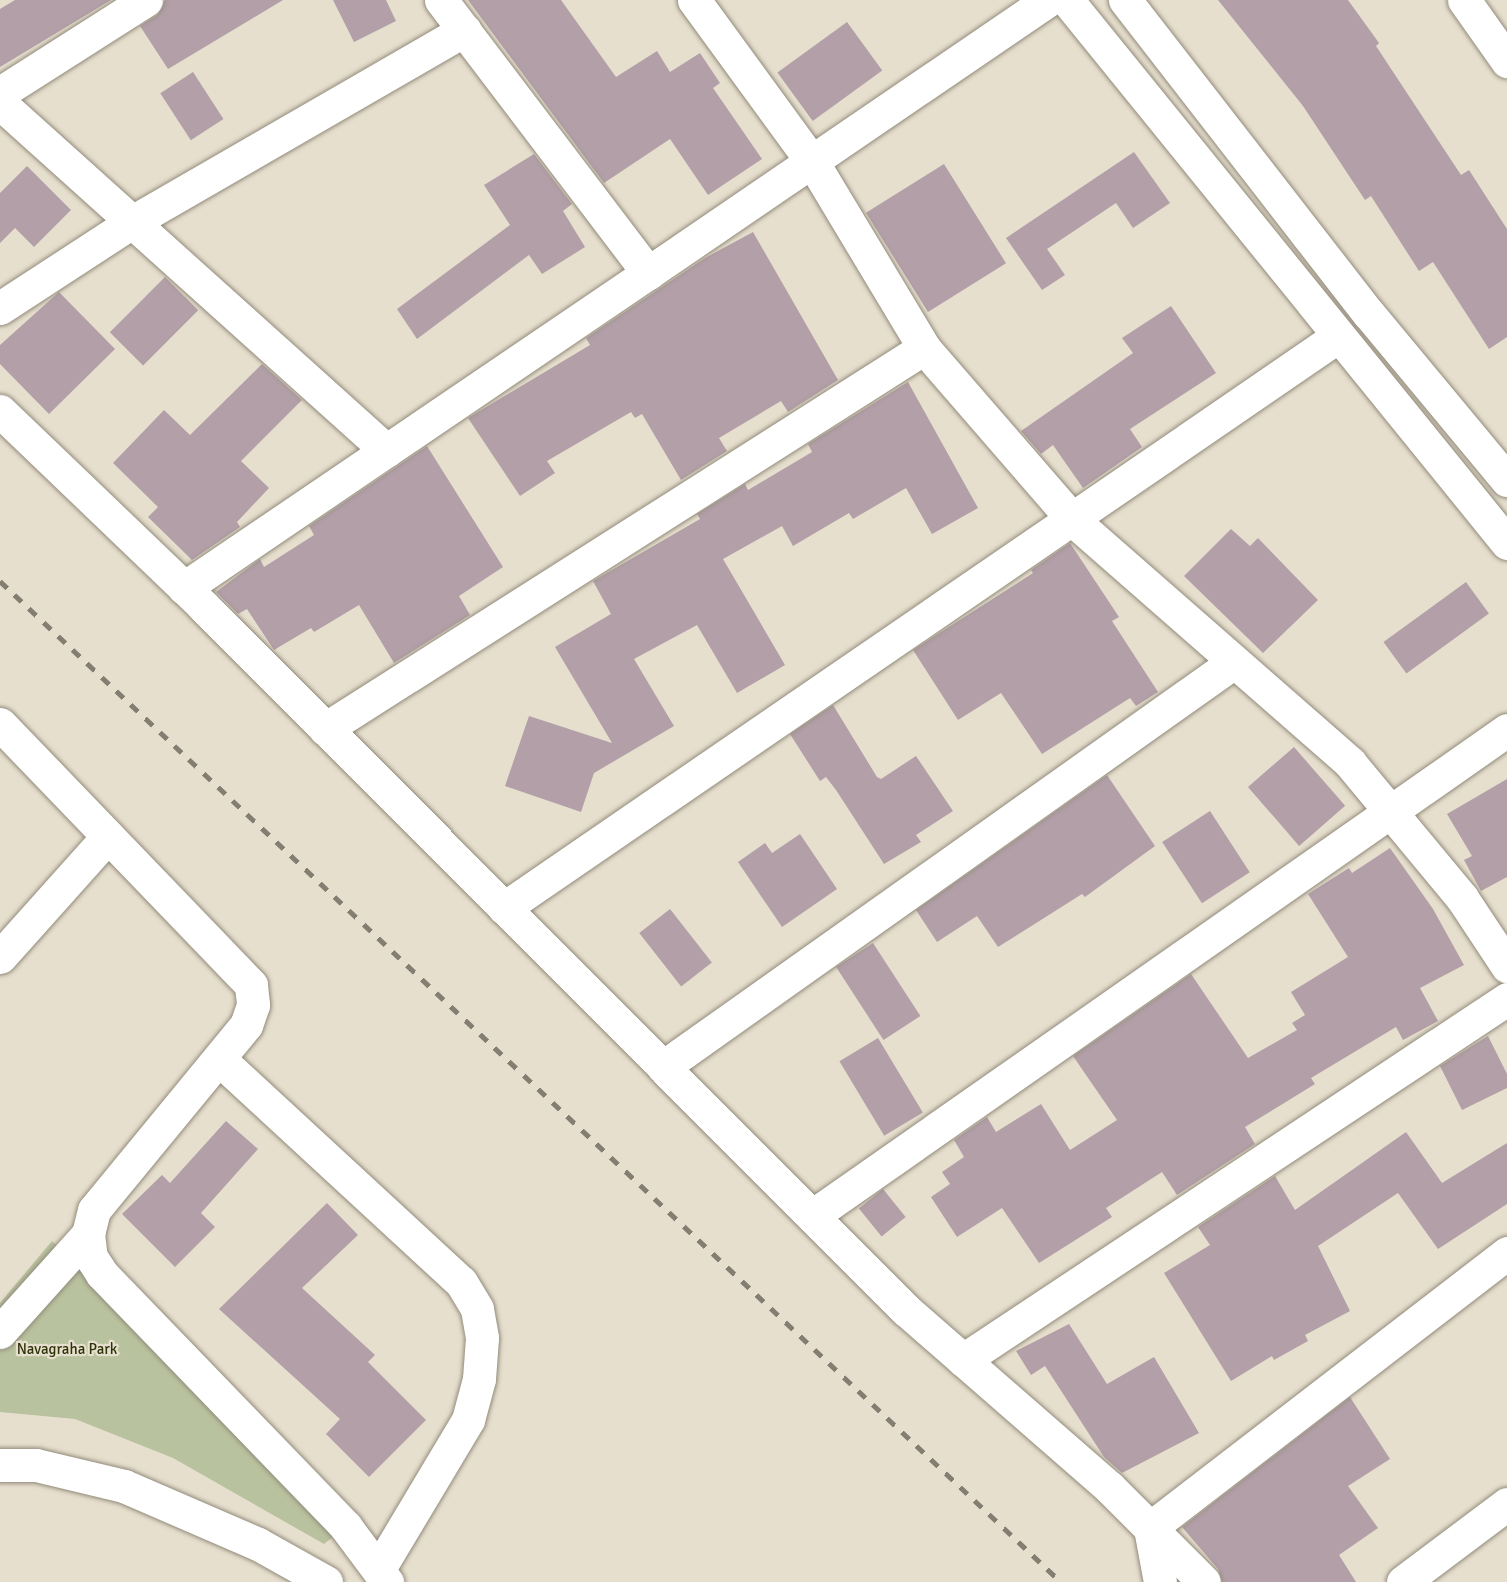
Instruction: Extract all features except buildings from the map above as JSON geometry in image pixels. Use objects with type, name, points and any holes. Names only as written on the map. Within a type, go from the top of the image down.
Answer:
[{"type":"street","points":[[0,93],[146,0]]},
{"type":"street","points":[[441,0],[648,273]]},
{"type":"street","points":[[694,0],[813,163],[924,348],[1074,520],[1350,763],[1462,898],[1507,966]]},
{"type":"street","points":[[184,588],[813,163],[1048,0]]},
{"type":"street","points":[[1066,0],[1337,337],[1507,543]]},
{"type":"street","points":[[1125,0],[1369,314],[1507,480]]},
{"type":"street","points":[[1464,0],[1507,61]]},
{"type":"street","points":[[0,308],[132,222],[465,30]]},
{"type":"street","points":[[0,103],[387,451]]},
{"type":"street","points":[[504,908],[1074,520],[1337,337]]},
{"type":"street","points":[[325,729],[924,348]]},
{"type":"street","points":[[0,411],[184,588],[906,1310],[1109,1487],[1204,1582]]},
{"type":"street","points":[[663,1067],[1234,662]]},
{"type":"street","points":[[0,724],[251,985],[253,1005],[246,1025],[94,1210],[88,1233],[91,1257],[102,1274],[346,1527],[383,1575],[468,1420],[482,1338],[477,1309],[461,1282],[219,1059]]},
{"type":"street","points":[[812,1216],[1507,730]]},
{"type":"street","points":[[0,957],[108,836]]},
{"type":"street","points":[[963,1360],[1507,999]]},
{"type":"street","points":[[0,1332],[88,1233]]},
{"type":"street","points":[[1150,1528],[1507,1253]]},
{"type":"street","points":[[0,1465],[36,1465],[124,1486],[258,1544],[326,1582]]},
{"type":"street","points":[[1403,1582],[1507,1504]]},
{"type":"street","points":[[1150,1528],[1160,1582]]},
{"type":"green space","name":"Navagraha Park","points":[[52,1241],[346,1527],[324,1544],[173,1458],[75,1419],[0,1412],[0,1303]]},
{"type":"railway","points":[[0,581],[1061,1582]]}]
